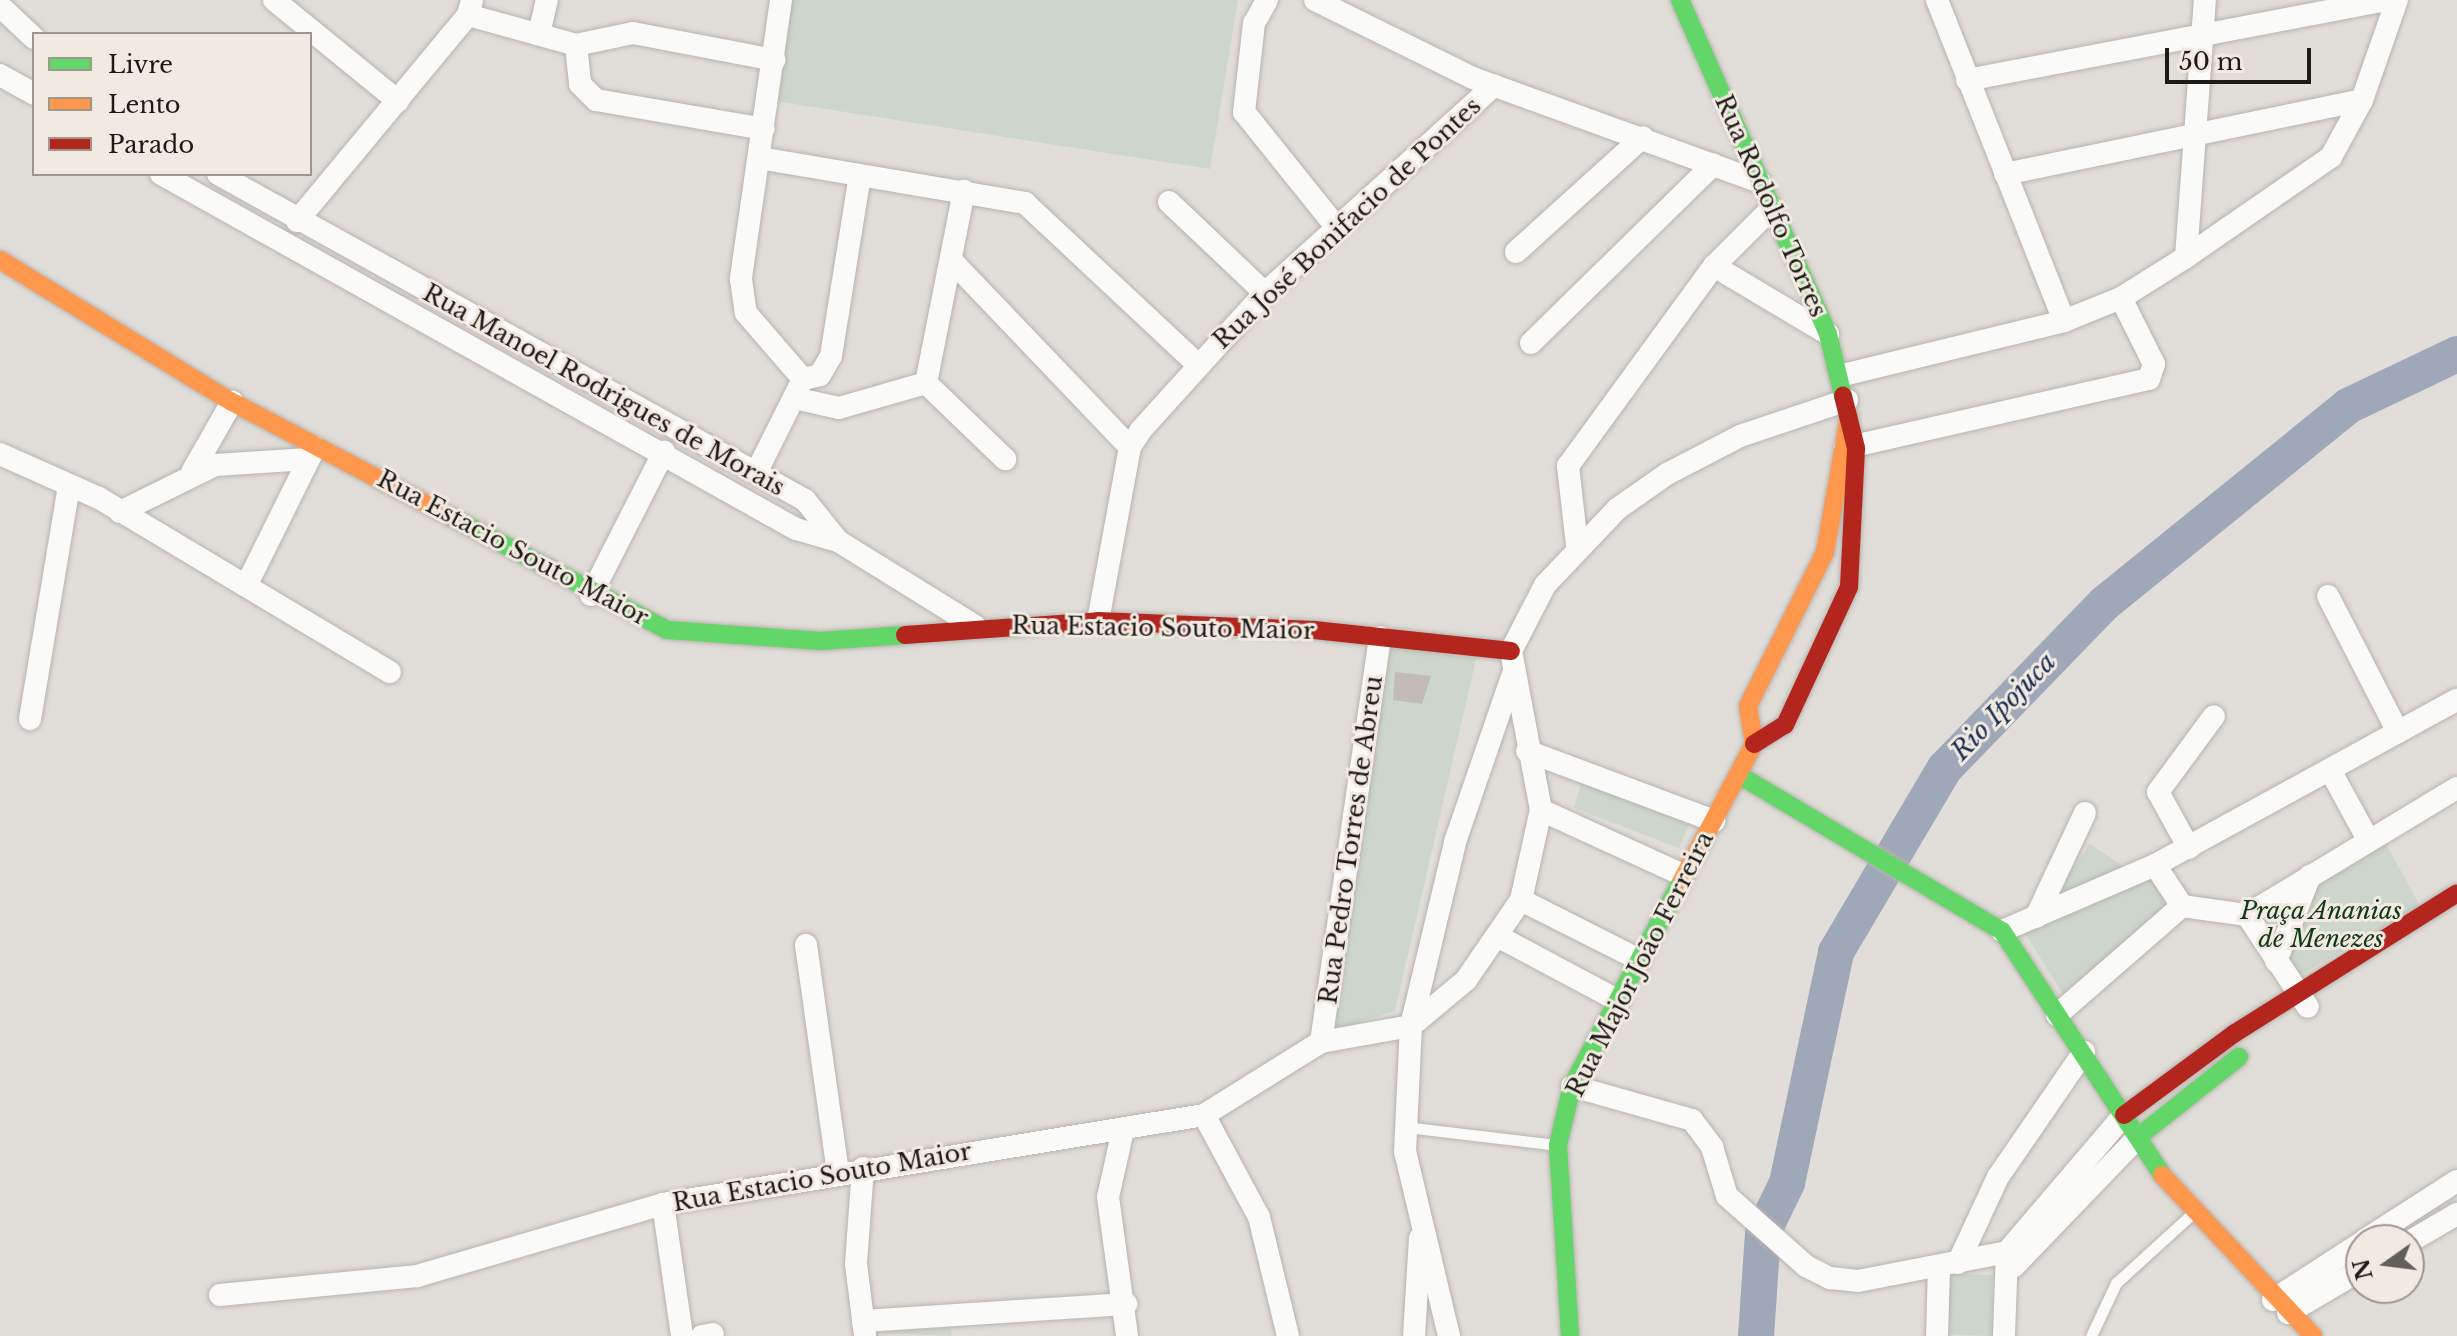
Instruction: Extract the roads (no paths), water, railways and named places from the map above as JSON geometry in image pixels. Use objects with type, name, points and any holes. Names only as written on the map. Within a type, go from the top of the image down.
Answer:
[{"type":"street","points":[[274,0],[398,101]]},
{"type":"street","points":[[539,34],[547,0]]},
{"type":"street","points":[[781,0],[742,296],[759,334],[798,389],[839,408],[926,383]]},
{"type":"street","points":[[1267,0],[1254,23],[1242,81],[1248,122],[1336,227]]},
{"type":"street","points":[[1315,0],[1494,85],[1760,182]]},
{"type":"street","name":"Rua Rodolfo Torres","points":[[1680,0],[1828,334],[1843,375],[1848,408]]},
{"type":"street","points":[[1937,0],[2064,321]]},
{"type":"street","points":[[2186,257],[2205,0]]},
{"type":"street","points":[[1967,80],[2204,32],[2385,0]]},
{"type":"street","points":[[1843,375],[2064,321],[2121,298],[2186,257],[2331,157],[2362,100],[2397,0]]},
{"type":"street","points":[[0,6],[32,36]]},
{"type":"street","points":[[297,221],[398,101],[470,7],[576,45],[633,33],[774,60]]},
{"type":"street","points":[[576,45],[580,84],[596,100],[764,129]]},
{"type":"street","points":[[0,75],[32,93]]},
{"type":"street","name":"Rua José Bonifacio de Pontes","points":[[1098,621],[1130,447],[1197,364],[1265,293],[1494,85]]},
{"type":"street","points":[[2005,174],[2362,100]]},
{"type":"street","points":[[1516,252],[1643,137]]},
{"type":"street","points":[[759,158],[1025,203],[1048,218],[1197,364]]},
{"type":"street","points":[[1531,343],[1713,165]]},
{"type":"street","points":[[756,473],[798,389],[820,375],[831,356],[860,175]]},
{"type":"street","points":[[165,176],[659,449],[796,529],[838,541]]},
{"type":"street","name":"Rua Manoel Rodrigues de Morais","points":[[221,176],[297,221],[669,421],[805,500],[838,541],[975,626]]},
{"type":"street","points":[[926,383],[964,191]]},
{"type":"street","points":[[1169,202],[1265,293]]},
{"type":"street","points":[[1577,545],[1568,466],[1714,266],[1772,208]]},
{"type":"street","name":"Rua Estacio Souto Maior","points":[[0,260],[313,450],[591,595],[667,630],[712,638],[821,641],[975,626],[1098,621],[1380,637],[1512,661]]},
{"type":"street","points":[[952,261],[1130,447]]},
{"type":"street","points":[[1714,266],[1828,334]]},
{"type":"street","points":[[1849,448],[2136,384],[2153,372],[2121,298]]},
{"type":"street","points":[[514,368],[527,345]]},
{"type":"street","points":[[926,383],[1005,459]]},
{"type":"street","points":[[192,472],[232,402]]},
{"type":"street","points":[[1449,1336],[1421,1235],[1406,1127],[1411,1026],[1456,839],[1512,661],[1545,585],[1577,545],[1667,474],[1740,436],[1848,408]]},
{"type":"street","name":"Rua Major João Ferreira","points":[[1754,744],[1780,732],[1820,655],[1849,587],[1848,408]]},
{"type":"street","points":[[591,595],[669,421]]},
{"type":"street","name":"Rua Major João Ferreira","points":[[1570,1336],[1558,1145],[1572,1086],[1754,744],[1748,706],[1825,552],[1849,448]]},
{"type":"street","points":[[120,512],[192,472],[237,460],[313,450]]},
{"type":"street","points":[[246,586],[313,450]]},
{"type":"street","points":[[0,454],[120,512],[390,672]]},
{"type":"street","points":[[30,719],[69,485]]},
{"type":"street","points":[[2328,596],[2398,732]]},
{"type":"street","name":"Rua Pedro Torres de Abreu","points":[[1321,1042],[1380,637]]},
{"type":"street","points":[[1781,639],[1820,655]]},
{"type":"street","points":[[1411,1026],[1501,938],[1521,900],[1541,810],[1527,751],[1512,661]]},
{"type":"street","points":[[2002,931],[2189,848],[2457,700]]},
{"type":"street","points":[[2189,848],[2158,792],[2214,716]]},
{"type":"street","points":[[1527,751],[1714,821]]},
{"type":"street","points":[[2330,770],[2367,838]]},
{"type":"street","points":[[1739,775],[1817,823],[1935,888],[2002,931],[2138,1137],[2193,1212],[2313,1336]]},
{"type":"street","points":[[2155,865],[2182,906],[2247,915],[2367,838],[2457,788]]},
{"type":"street","points":[[1541,810],[1683,875]]},
{"type":"street","points":[[2036,917],[2085,813]]},
{"type":"street","points":[[2276,961],[2310,876]]},
{"type":"street","points":[[1572,1086],[1692,1120],[1712,1147],[1727,1196],[1806,1266],[1830,1278],[2014,1254],[2138,1137],[2250,1048],[2302,1000],[2457,893]]},
{"type":"street","points":[[1521,900],[1640,960]]},
{"type":"street","points":[[2057,1015],[2182,906]]},
{"type":"street","points":[[2004,1336],[2007,1277],[2014,1254],[2124,1115],[2235,1033],[2302,1000],[2457,913]]},
{"type":"street","points":[[2247,915],[2302,1000]]},
{"type":"street","points":[[1501,938],[1619,1001]]},
{"type":"street","points":[[806,945],[838,1174]]},
{"type":"street","name":"Rua Estacio Souto Maior","points":[[220,1295],[417,1276],[663,1204],[863,1168],[1204,1115],[1321,1042],[1411,1026]]},
{"type":"street","points":[[2235,1033],[2250,1048]]},
{"type":"street","points":[[1937,1336],[1948,1265],[1998,1177],[2084,1052]]},
{"type":"street","points":[[1204,1115],[1259,1217],[1288,1336]]},
{"type":"street","points":[[1123,1130],[1108,1197],[1113,1263],[1126,1304],[1127,1336]]},
{"type":"street","points":[[863,1168],[856,1264],[864,1329],[961,1325],[1126,1304]]},
{"type":"street","points":[[2389,1224],[2457,1181]]},
{"type":"street","points":[[2423,1202],[2448,1219],[2425,1233]]},
{"type":"street","points":[[663,1204],[682,1336]]},
{"type":"street","points":[[1414,1336],[1411,1296],[1421,1235]]},
{"type":"street","points":[[2281,1306],[2345,1255]]},
{"type":"street","points":[[2281,1306],[2345,1277]]},
{"type":"lane","points":[[1406,1127],[1558,1145]]},
{"type":"lane","points":[[2091,1336],[2116,1283],[2193,1212]]},
{"type":"waterway","name":"Rio Ipojuca","points":[[1768,1222],[1787,1183],[1836,952],[1945,768],[2105,603],[2348,406],[2457,354]]},
{"type":"waterway","name":"Rio Ipojuca","points":[[1756,1336],[1763,1232]]},
{"type":"park label","name":"Praça Ananias de Menezes","points":[[2321,925]]}]
